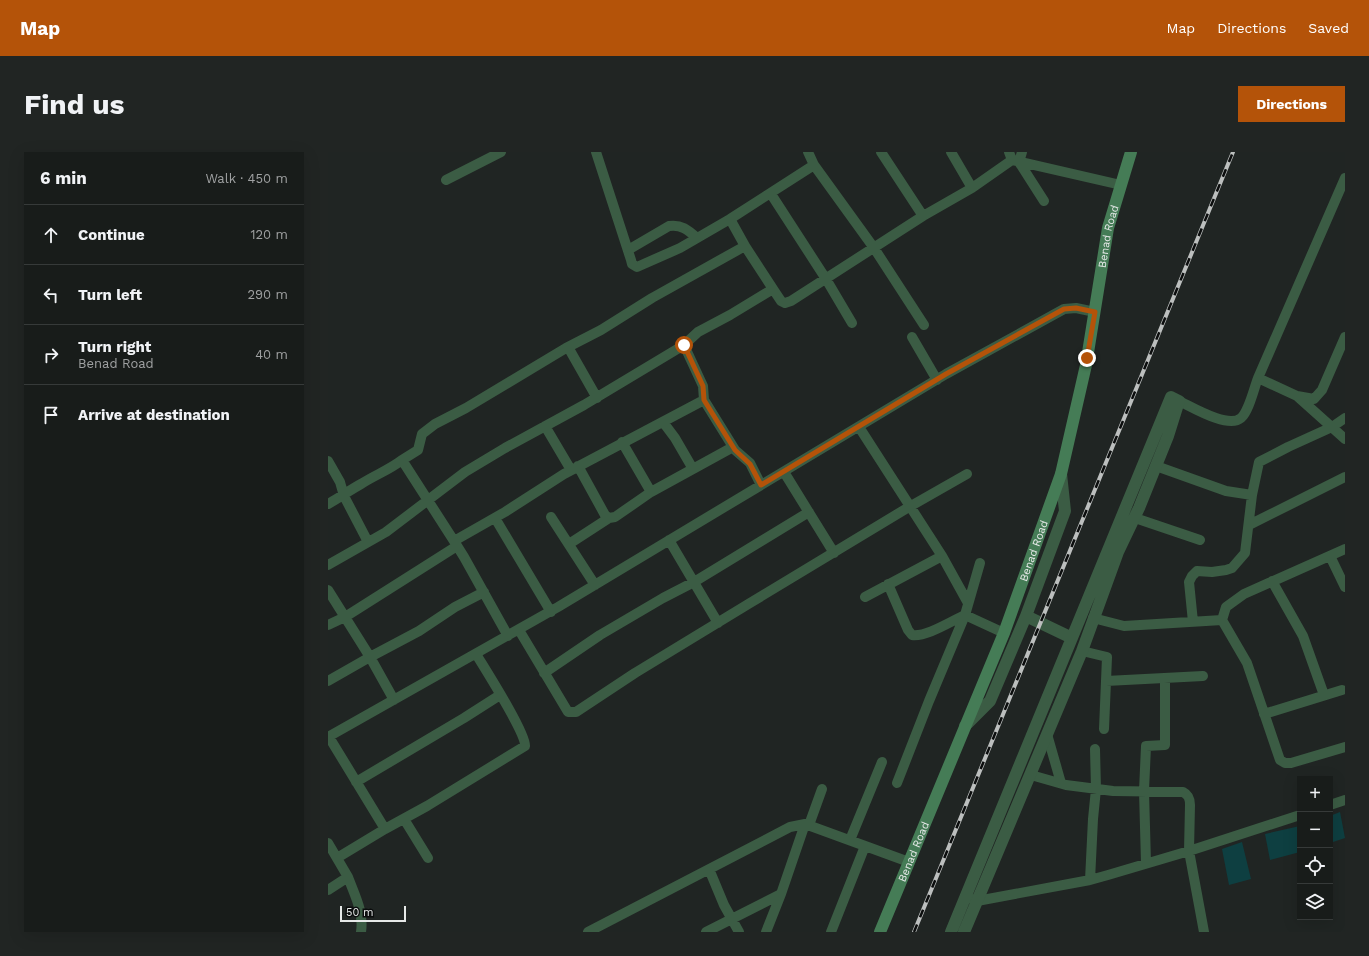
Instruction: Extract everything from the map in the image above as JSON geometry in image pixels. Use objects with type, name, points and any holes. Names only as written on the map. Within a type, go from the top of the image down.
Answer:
[{"type":"main road","name":"Benad Road","points":[[880,932],[1004,633],[1061,474],[1086,365],[1108,228],[1131,152]]},
{"type":"street","points":[[446,180],[501,152]]},
{"type":"street","points":[[596,152],[632,264],[637,267],[680,248],[771,194],[814,165]]},
{"type":"street","points":[[808,152],[814,165],[874,248],[924,325]]},
{"type":"street","points":[[881,152],[923,216]]},
{"type":"street","points":[[951,152],[972,188]]},
{"type":"street","points":[[730,219],[745,246],[773,289],[781,301],[785,303],[791,301],[826,279],[923,216],[972,188],[1022,152]]},
{"type":"street","points":[[1013,158],[1121,185]]},
{"type":"street","points":[[1013,158],[1044,201]]},
{"type":"street","points":[[964,932],[972,899],[1072,638],[1171,397],[1226,421],[1235,421],[1240,419],[1246,411],[1258,378],[1345,178]]},
{"type":"street","points":[[771,194],[826,279],[852,323]]},
{"type":"street","points":[[628,250],[669,226],[675,225],[687,229],[697,238]]},
{"type":"street","points":[[328,504],[344,496],[359,484],[391,468],[418,450],[422,434],[435,424],[466,408],[568,347],[601,330],[652,298],[745,246]]},
{"type":"street","points":[[328,565],[386,532],[465,472],[505,448],[597,398],[684,345],[698,332],[773,289]]},
{"type":"street","points":[[385,829],[328,737],[551,612],[937,380],[1064,309],[1076,308],[1095,312]]},
{"type":"street","points":[[912,337],[937,380]]},
{"type":"street","points":[[1296,396],[1314,398],[1322,390],[1345,337]]},
{"type":"street","points":[[684,345],[703,386],[704,400],[733,447],[750,464],[761,485]]},
{"type":"street","points":[[568,347],[597,398]]},
{"type":"street","points":[[1258,378],[1296,396],[1345,439]]},
{"type":"street","points":[[328,625],[345,617],[495,518],[575,468],[704,400]]},
{"type":"street","points":[[951,932],[992,868],[1015,808],[1082,651],[1118,552],[1135,518],[1156,466],[1179,401]]},
{"type":"street","points":[[1193,622],[1189,582],[1192,576],[1197,571],[1212,572],[1232,568],[1245,553],[1252,496],[1259,462],[1332,427],[1345,418]]},
{"type":"street","points":[[663,422],[675,438],[693,469]]},
{"type":"street","points":[[545,426],[575,468],[605,515],[609,518]]},
{"type":"street","points":[[859,427],[909,507],[942,556],[968,603]]},
{"type":"street","points":[[622,442],[651,492]]},
{"type":"street","points":[[569,544],[609,518],[615,517],[651,492],[733,447]]},
{"type":"street","points":[[402,460],[456,544],[508,636]]},
{"type":"street","points":[[328,461],[340,482],[344,496],[368,542]]},
{"type":"street","points":[[1156,466],[1226,491],[1252,496]]},
{"type":"street","points":[[784,472],[834,553]]},
{"type":"street","points":[[519,630],[568,712],[576,712],[635,673],[909,507],[967,474]]},
{"type":"street","points":[[965,726],[990,702],[1026,616],[1065,511],[1061,474]]},
{"type":"street","points":[[1249,525],[1345,477]]},
{"type":"street","points":[[544,673],[600,635],[663,598],[694,582],[808,512]]},
{"type":"street","points":[[551,517],[595,585]]},
{"type":"street","points":[[495,518],[551,612]]},
{"type":"street","points":[[1135,518],[1200,540]]},
{"type":"street","points":[[669,540],[718,623]]},
{"type":"street","points":[[1345,549],[1244,594],[1226,607],[1222,620],[1246,663],[1280,760],[1285,763],[1291,763],[1345,747]]},
{"type":"street","points":[[865,597],[942,556]]},
{"type":"street","points":[[1330,556],[1345,587]]},
{"type":"street","points":[[897,783],[965,615],[980,563]]},
{"type":"street","points":[[1272,581],[1303,636],[1324,695]]},
{"type":"street","points":[[888,584],[912,636],[927,633],[965,615]]},
{"type":"street","points":[[328,590],[370,657],[394,700]]},
{"type":"street","points":[[328,681],[419,631],[455,607],[484,592]]},
{"type":"street","points":[[965,615],[1004,633]]},
{"type":"street","points":[[1026,616],[1072,638]]},
{"type":"street","points":[[1093,618],[1124,626],[1222,620]]},
{"type":"street","points":[[1082,651],[1107,657],[1104,729]]},
{"type":"street","points":[[337,858],[427,806],[525,746],[522,736],[476,654]]},
{"type":"street","points":[[1106,681],[1203,676]]},
{"type":"street","points":[[1146,864],[1144,791],[1146,746],[1165,745],[1165,678]]},
{"type":"street","points":[[1264,714],[1342,690]]},
{"type":"street","points":[[356,782],[500,695]]},
{"type":"street","points":[[1047,734],[1061,783]]},
{"type":"street","points":[[1090,880],[1096,789],[1095,749]]},
{"type":"street","points":[[850,840],[882,762]]},
{"type":"street","points":[[1030,774],[1061,783],[1096,789],[1113,791],[1183,792],[1186,794],[1190,798],[1189,851],[1204,932]]},
{"type":"street","points":[[766,932],[822,789]]},
{"type":"street","points":[[1333,804],[1345,800]]},
{"type":"street","points":[[972,899],[1090,880],[1189,851],[1297,816]]},
{"type":"street","points":[[404,819],[428,858]]},
{"type":"street","points":[[588,932],[790,827],[807,825],[909,862]]},
{"type":"street","points":[[328,843],[348,877],[360,907],[362,921],[361,932]]},
{"type":"street","points":[[831,932],[865,846]]},
{"type":"street","points":[[709,869],[724,905],[739,932]]},
{"type":"street","points":[[328,890],[348,877]]},
{"type":"street","points":[[706,932],[781,894]]},
{"type":"building","points":[[1340,812],[1345,838],[1333,842],[1333,815]]},
{"type":"building","points":[[1297,827],[1297,853],[1270,860],[1265,834]]},
{"type":"building","points":[[1242,842],[1251,879],[1229,885],[1222,849]]},
{"type":"railway","points":[[914,932],[1233,152]]},
{"type":"route","points":[[684,345],[703,386],[704,400],[735,450],[750,464],[761,485],[946,374],[1064,309],[1076,308],[1095,312],[1087,358]]}]
